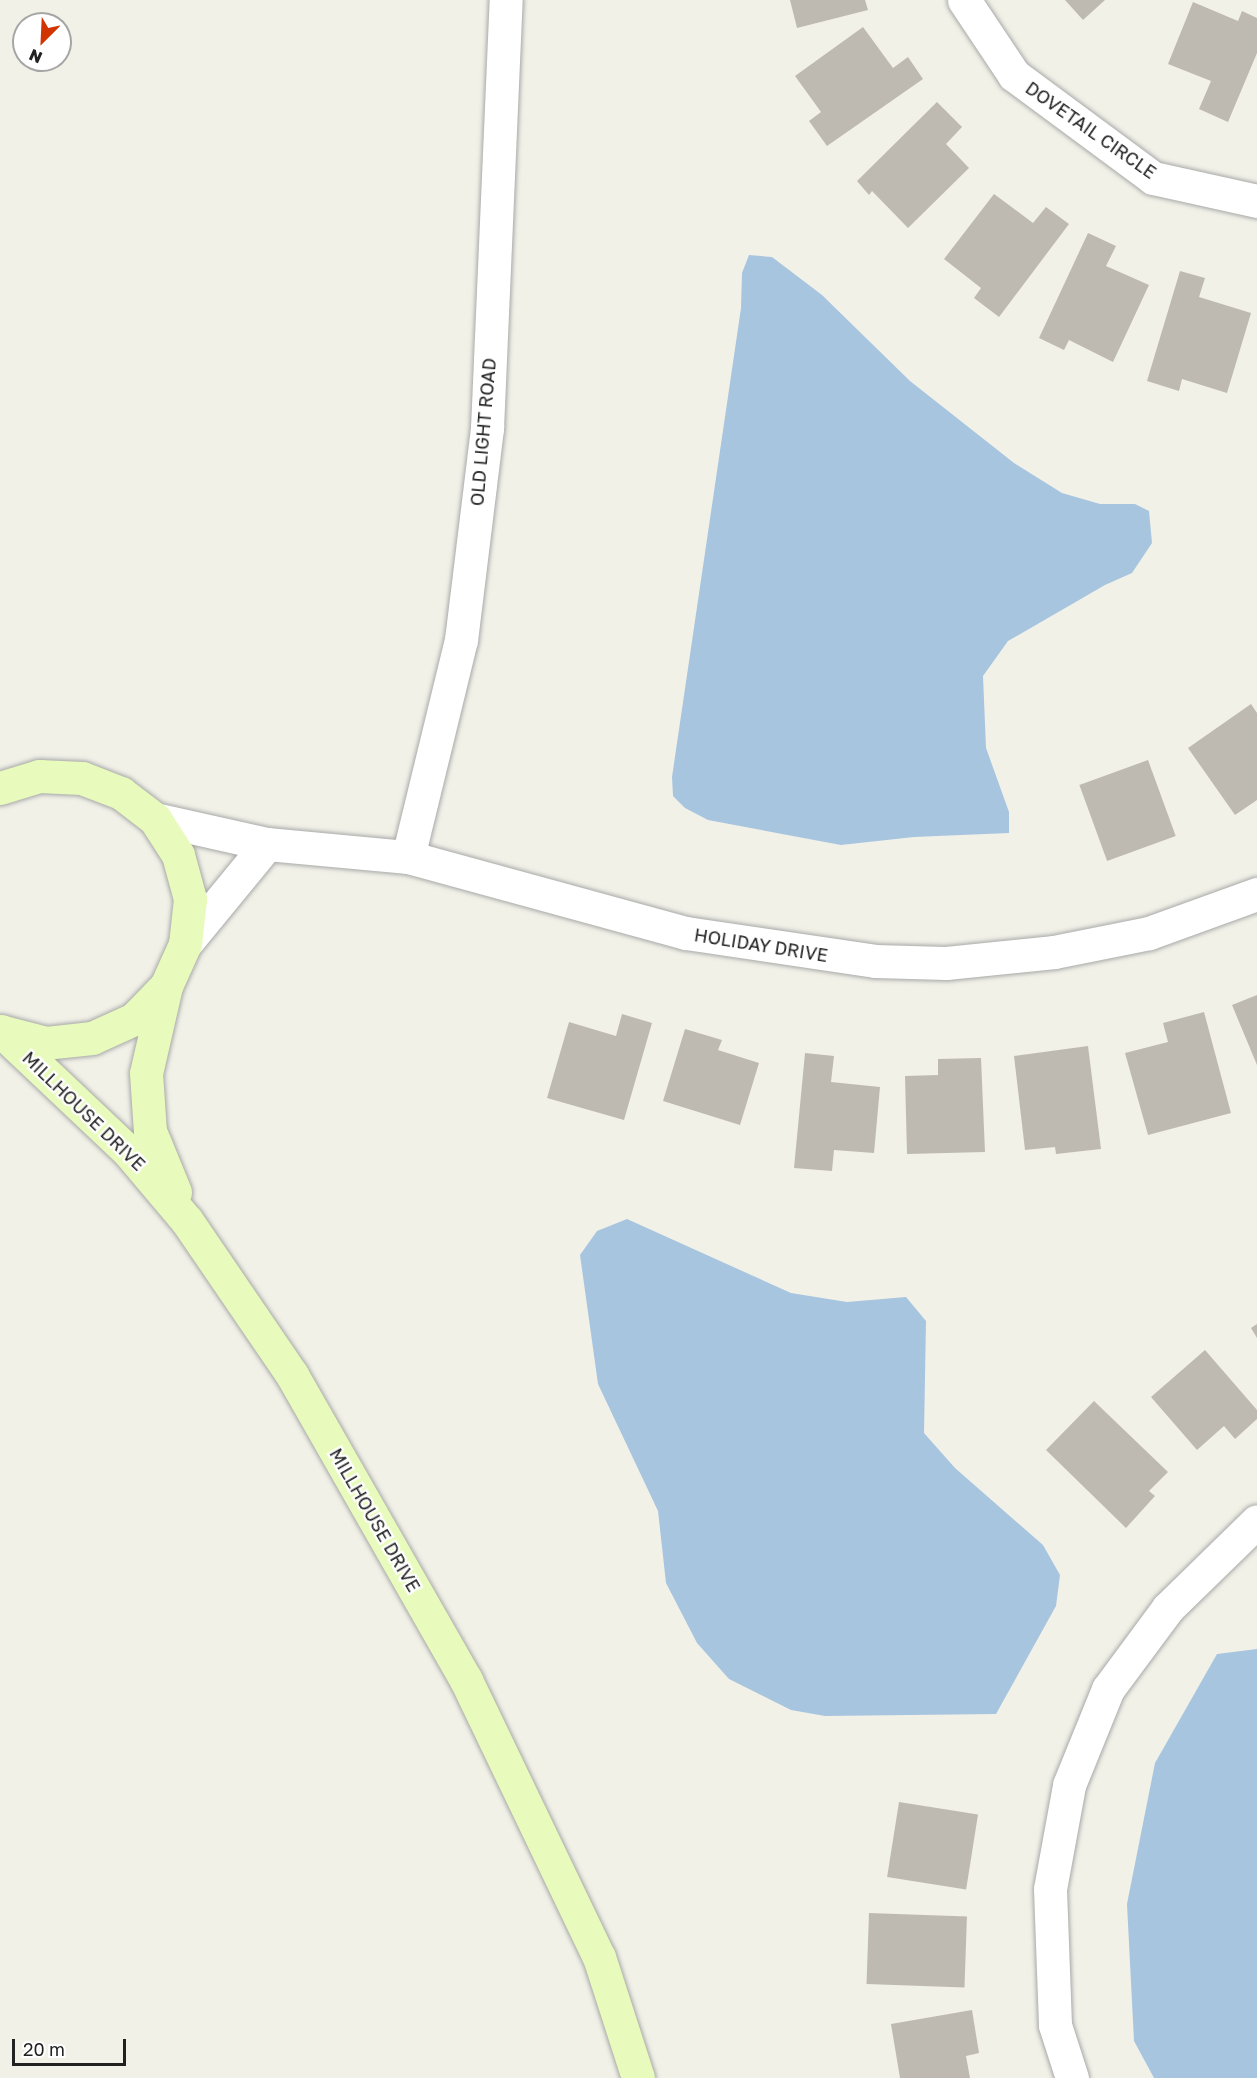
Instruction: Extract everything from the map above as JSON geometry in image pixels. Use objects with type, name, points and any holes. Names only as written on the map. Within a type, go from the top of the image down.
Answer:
[{"type":"main road","points":[[0,788],[39,776],[82,778],[122,793],[155,819],[178,855],[190,899],[185,945],[166,986],[146,1073],[150,1131],[187,1221]]},
{"type":"main road","points":[[1,1031],[46,1042],[92,1038],[134,1018],[166,986]]},
{"type":"main road","name":"MILLHOUSE DRIVE","points":[[1,1031],[129,1151],[187,1221],[292,1375],[466,1680],[599,1957],[638,2078]]},
{"type":"street","name":"OLD LIGHT ROAD","points":[[408,857],[461,640],[487,428],[506,0]]},
{"type":"street","name":"DOVETAIL CIRCLE","points":[[964,0],[1014,75],[1153,178],[1257,201]]},
{"type":"street","name":"HOLIDAY DRIVE","points":[[155,819],[267,844],[408,857],[686,933],[875,960],[946,963],[1054,952],[1149,933],[1257,894]]},
{"type":"street","points":[[185,945],[267,844]]},
{"type":"street","points":[[1072,2078],[1054,2025],[1050,1889],[1069,1785],[1108,1689],[1168,1608],[1257,1521]]},
{"type":"water","points":[[749,255],[772,257],[822,295],[910,381],[1014,463],[1062,493],[1100,504],[1135,504],[1149,511],[1152,543],[1132,573],[1105,585],[1008,641],[983,676],[986,748],[1009,812],[1009,833],[914,837],[841,845],[708,820],[685,808],[673,796],[672,777],[741,308],[742,273]]},
{"type":"water","points":[[627,1219],[791,1293],[847,1302],[906,1297],[926,1321],[924,1433],[955,1468],[1043,1545],[1060,1575],[1056,1606],[996,1714],[825,1716],[791,1710],[729,1679],[697,1643],[666,1583],[658,1511],[598,1384],[580,1255],[597,1231]]},
{"type":"water","points":[[1257,1649],[1257,2078],[1154,2078],[1134,2041],[1127,1904],[1155,1763],[1217,1654]]},
{"type":"building","points":[[790,0],[865,0],[868,10],[797,28]]},
{"type":"building","points":[[1065,0],[1105,0],[1083,20]]},
{"type":"building","points":[[1193,2],[1238,21],[1242,11],[1257,18],[1257,53],[1228,122],[1199,109],[1211,81],[1168,64]]},
{"type":"building","points":[[863,27],[893,68],[908,57],[923,79],[827,146],[809,121],[821,112],[795,76]]},
{"type":"building","points":[[937,102],[962,127],[946,144],[969,168],[908,228],[872,191],[869,195],[857,181]]},
{"type":"building","points":[[994,194],[1033,223],[1046,207],[1069,224],[999,317],[974,298],[981,288],[944,259]]},
{"type":"building","points":[[1088,233],[1116,246],[1106,266],[1149,285],[1113,362],[1069,340],[1064,350],[1039,338]]},
{"type":"building","points":[[1180,271],[1205,278],[1199,297],[1251,313],[1227,393],[1182,379],[1179,391],[1147,381]]},
{"type":"building","points":[[1251,704],[1257,713],[1257,800],[1235,815],[1188,748]]},
{"type":"building","points":[[1148,760],[1176,836],[1107,861],[1079,785]]},
{"type":"building","points":[[1257,995],[1257,1065],[1232,1005]]},
{"type":"building","points":[[1204,1012],[1231,1113],[1148,1135],[1125,1053],[1168,1042],[1163,1023]]},
{"type":"building","points":[[622,1014],[652,1023],[624,1120],[547,1098],[569,1022],[616,1036]]},
{"type":"building","points":[[685,1029],[722,1040],[718,1050],[759,1063],[740,1125],[663,1101]]},
{"type":"building","points":[[1088,1046],[1101,1149],[1056,1154],[1055,1147],[1025,1150],[1014,1056]]},
{"type":"building","points":[[805,1053],[834,1056],[831,1082],[880,1087],[874,1153],[834,1150],[832,1171],[794,1168]]},
{"type":"building","points":[[981,1058],[985,1152],[907,1154],[905,1076],[938,1075],[938,1059]]},
{"type":"building","points":[[1257,1324],[1257,1338],[1251,1328]]},
{"type":"building","points":[[1205,1350],[1257,1410],[1257,1419],[1235,1439],[1224,1426],[1197,1450],[1151,1397]]},
{"type":"building","points":[[1094,1401],[1168,1472],[1149,1491],[1155,1496],[1126,1528],[1046,1450]]},
{"type":"building","points":[[899,1802],[978,1815],[966,1890],[887,1877]]},
{"type":"building","points":[[869,1913],[967,1916],[964,1987],[867,1984]]},
{"type":"building","points":[[972,2010],[979,2053],[966,2056],[970,2078],[900,2078],[891,2024]]}]
